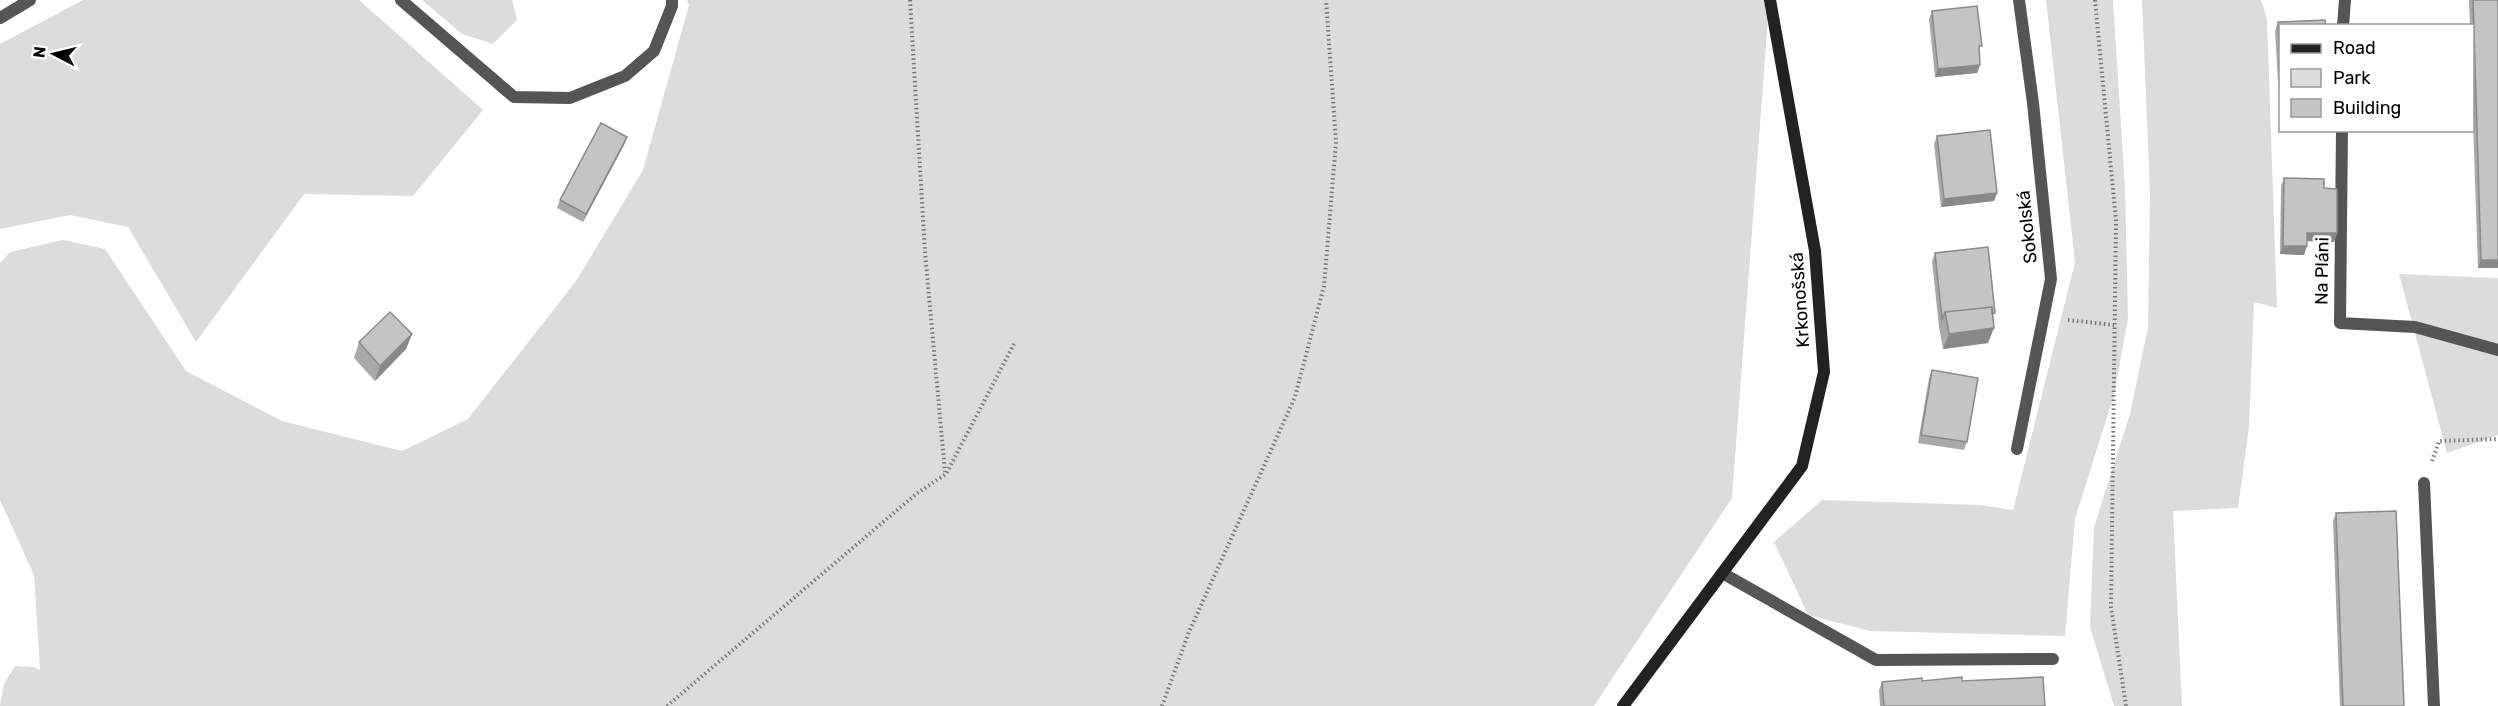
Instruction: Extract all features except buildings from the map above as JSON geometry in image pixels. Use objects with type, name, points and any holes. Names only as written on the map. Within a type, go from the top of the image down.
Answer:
[{"type":"street","points":[[0,18],[30,0]]},
{"type":"street","points":[[401,0],[514,97],[570,98],[625,76],[654,51],[672,6],[672,0]]},
{"type":"street","name":"Krkonošská","points":[[1623,706],[1633,689],[1724,574],[1802,466],[1824,372],[1815,251],[1770,0]]},
{"type":"street","name":"Sokolská","points":[[2017,449],[2051,279],[2033,103],[2019,0]]},
{"type":"street","points":[[2343,24],[2344,0]]},
{"type":"street","name":"Na Pláni","points":[[2342,132],[2340,323],[2415,327],[2498,350]]},
{"type":"street","points":[[2424,483],[2434,706]]},
{"type":"street","points":[[1724,574],[1876,660],[2053,659]]},
{"type":"path","points":[[909,0],[924,229],[946,474]]},
{"type":"path","points":[[1162,706],[1188,632],[1295,397],[1324,286],[1336,142],[1326,0]]},
{"type":"path","points":[[2095,0],[2116,221],[2111,607],[2126,706]]},
{"type":"path","points":[[2043,318],[2114,325]]},
{"type":"path","points":[[667,706],[916,494],[946,474],[1014,344]]},
{"type":"path","points":[[2424,483],[2439,441],[2498,439]]},
{"type":"green space","points":[[83,0],[359,0],[483,110],[413,196],[304,194],[196,342],[128,227],[70,215],[0,229],[0,44]]},
{"type":"green space","points":[[422,0],[512,0],[517,20],[493,44],[462,34]]},
{"type":"green space","points":[[687,0],[1764,0],[1768,18],[1732,498],[1594,706],[0,706],[4,684],[15,666],[34,667],[40,670],[34,575],[0,500],[0,263],[10,252],[63,240],[105,249],[186,371],[282,421],[402,451],[468,419],[576,281],[643,170],[689,5]]},
{"type":"green space","points":[[2046,0],[2113,0],[2125,188],[2128,318],[2114,395],[2075,519],[2065,636],[1870,631],[1808,615],[1774,542],[1822,500],[1980,505],[2013,510],[2075,262]]},
{"type":"green space","points":[[2142,0],[2261,0],[2267,19],[2277,308],[2254,302],[2249,427],[2238,508],[2173,511],[2182,706],[2114,706],[2090,627],[2094,527],[2130,414],[2148,327],[2150,194]]},
{"type":"green space","points":[[2399,274],[2498,278],[2498,435],[2447,453]]}]
